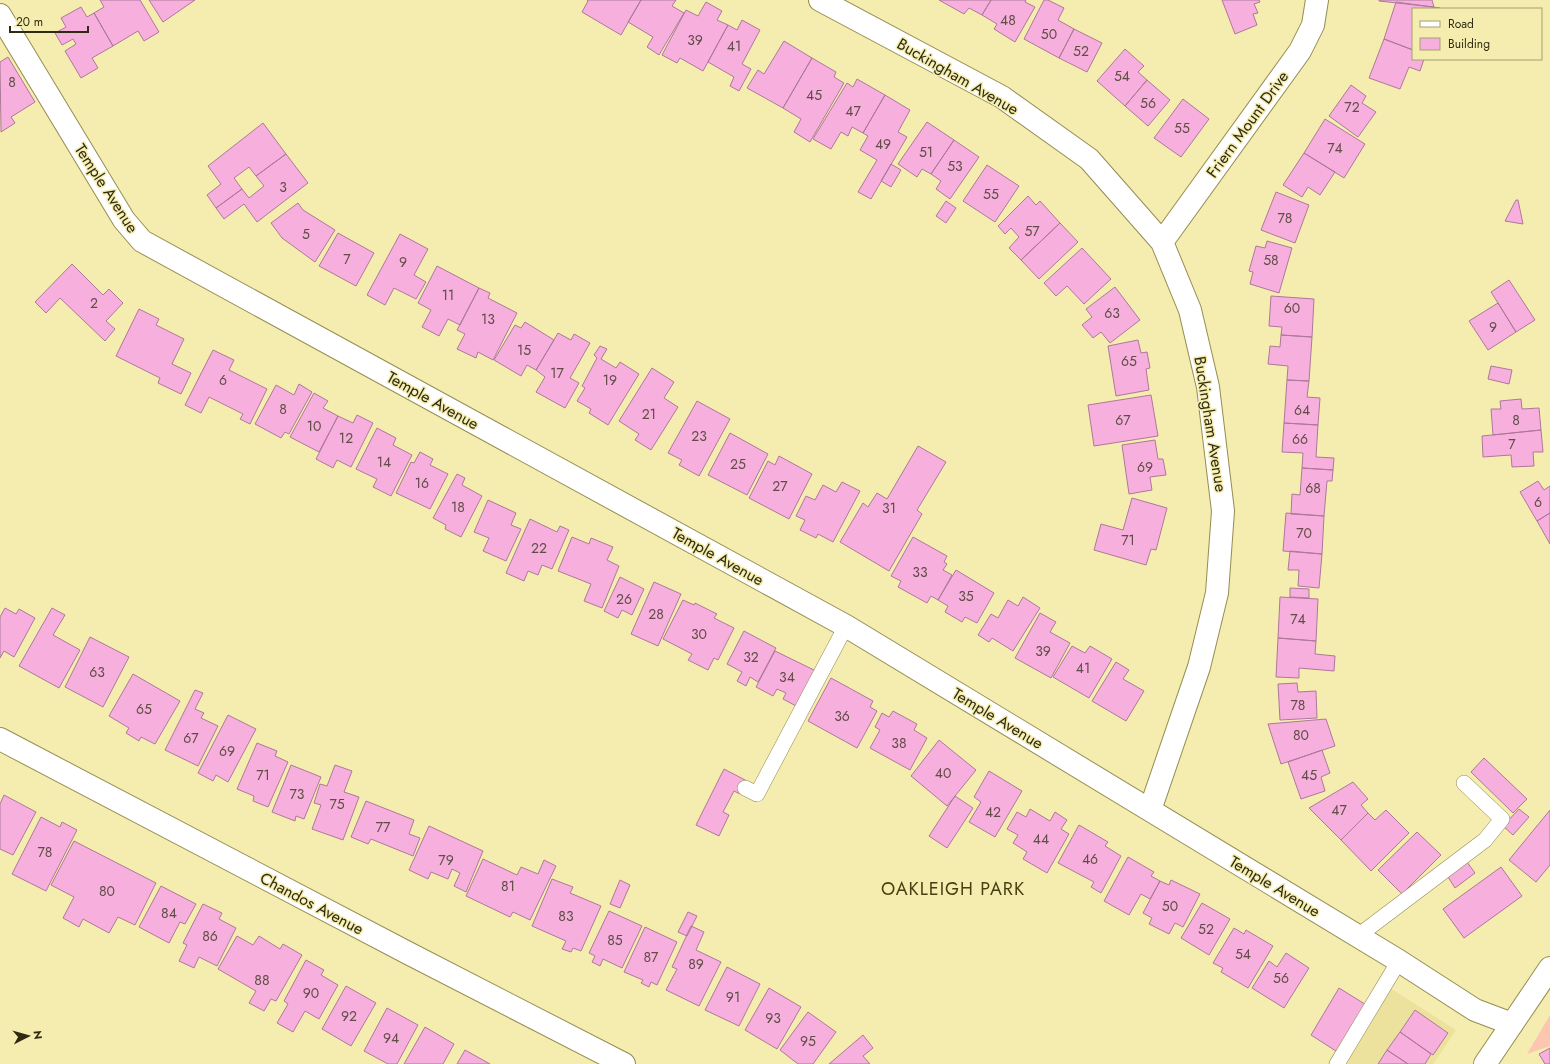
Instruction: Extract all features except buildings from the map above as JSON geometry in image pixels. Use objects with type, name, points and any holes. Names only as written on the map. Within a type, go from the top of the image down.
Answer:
[{"type":"street","name":"Buckingham Avenue","points":[[820,0],[1002,98],[1089,159],[1162,242],[1190,310],[1208,387],[1223,510],[1217,593],[1199,667],[1150,810]]},
{"type":"street","name":"Friern Mount Drive","points":[[1162,242],[1300,51],[1313,25],[1317,0]]},
{"type":"street","name":"Temple Avenue","points":[[0,15],[124,220],[142,241],[846,626],[1399,961],[1475,1010],[1512,1024]]},
{"type":"street","name":"Chandos Avenue","points":[[0,740],[624,1064]]},
{"type":"street","points":[[1486,1063],[1550,968]]},
{"type":"lane","points":[[745,788],[757,794],[846,626]]},
{"type":"lane","points":[[1358,936],[1485,840],[1502,819],[1464,783]]},
{"type":"lane","points":[[1337,1064],[1399,961]]},
{"type":"shaded area","points":[[1379,981],[1456,1030],[1433,1064],[1327,1064]]},
{"type":"shaded area","points":[[1550,1015],[1550,1046],[1527,1054]]},
{"type":"district","name":"OAKLEIGH PARK","points":[[953,889]]}]
